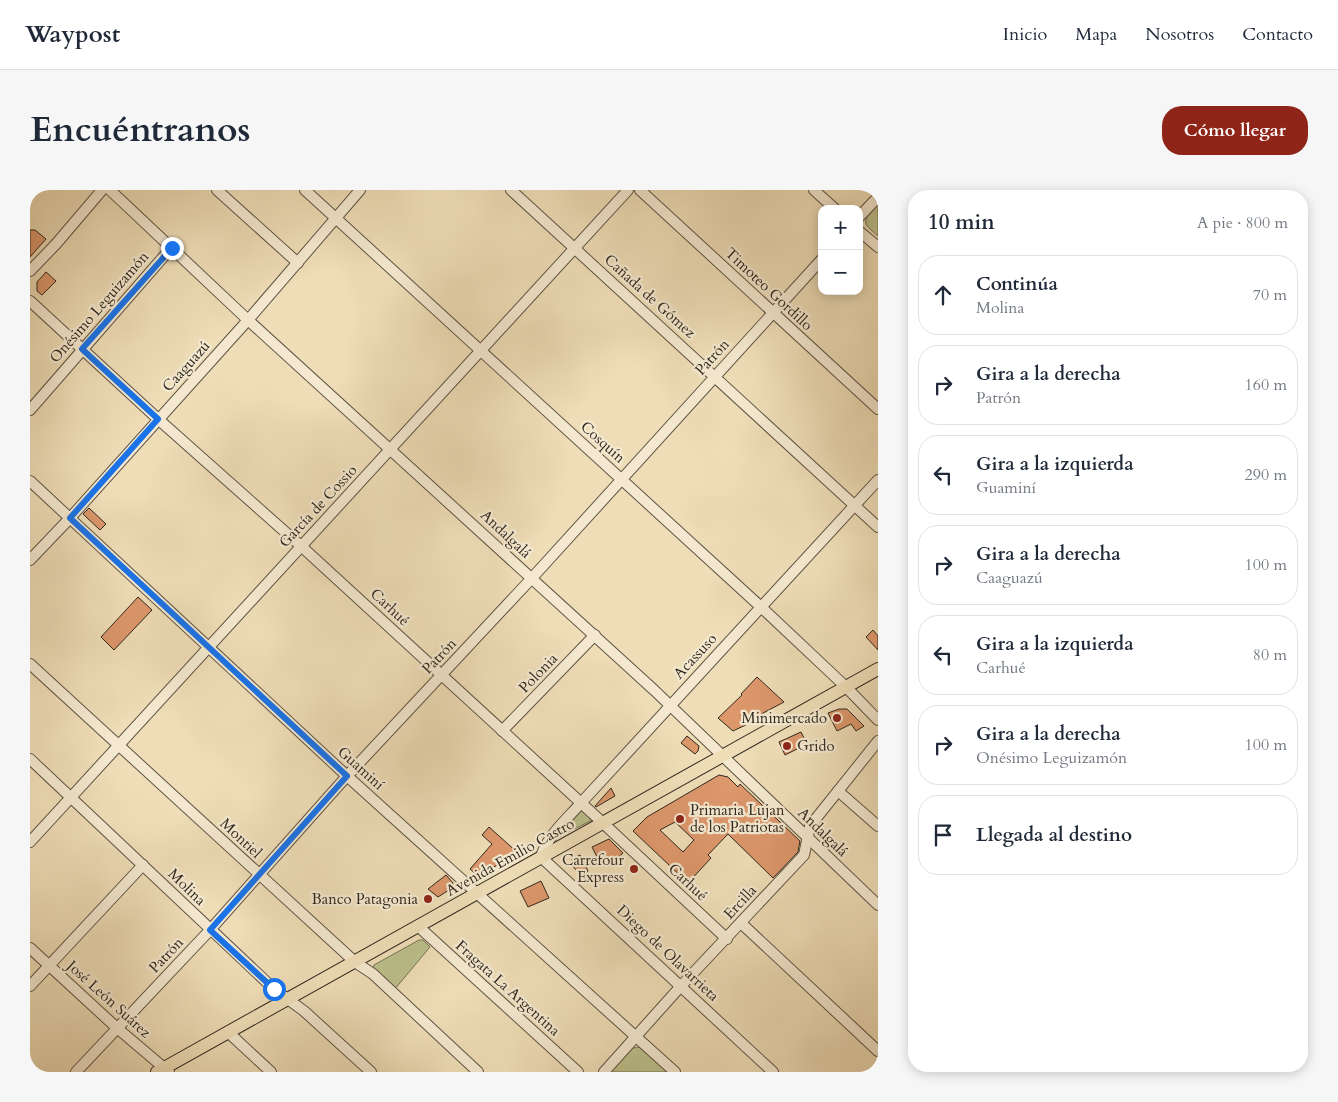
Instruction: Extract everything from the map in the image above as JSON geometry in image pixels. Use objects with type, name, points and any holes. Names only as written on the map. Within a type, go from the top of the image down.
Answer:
[{"type":"main road","name":"Avenida Emilio Castro","points":[[164,1071],[288,999],[878,669]]},
{"type":"street","points":[[30,271],[102,190]]},
{"type":"street","name":"Andalgalá","points":[[110,190],[248,320],[595,635],[724,756],[878,905]]},
{"type":"street","points":[[217,190],[298,263]]},
{"type":"street","name":"Cosquín","points":[[305,190],[761,607],[846,687],[878,720]]},
{"type":"street","name":"Caaguazú","points":[[30,560],[248,320],[360,190]]},
{"type":"street","name":"Cañada de Gómez","points":[[511,190],[878,527]]},
{"type":"street","name":"García de Cossio","points":[[30,842],[628,190]]},
{"type":"street","name":"Timoteo Gordillo","points":[[640,190],[878,409]]},
{"type":"street","points":[[814,190],[831,205]]},
{"type":"street","points":[[863,213],[878,197]]},
{"type":"street","points":[[863,234],[878,247]]},
{"type":"street","name":"Onésimo Leguizamón","points":[[30,410],[172,248]]},
{"type":"street","name":"Patrón","points":[[76,1072],[260,876],[347,776],[532,578],[818,263]]},
{"type":"street","name":"Carhué","points":[[30,301],[158,419],[302,546],[727,939]]},
{"type":"street","name":"Acassuso","points":[[541,857],[544,848],[551,838],[581,803],[878,480]]},
{"type":"street","name":"Guaminí","points":[[30,481],[347,776],[675,1072]]},
{"type":"street","name":"Polonia","points":[[502,732],[595,635]]},
{"type":"street","name":"Montiel","points":[[30,664],[260,876],[355,962],[373,974],[478,1072]]},
{"type":"street","name":"Ercilla","points":[[604,1072],[681,986],[804,855],[810,826],[878,741]]},
{"type":"street","name":"Molina","points":[[30,759],[274,989],[304,1011],[371,1072]]},
{"type":"street","points":[[838,791],[878,826]]},
{"type":"street","name":"Diego de Olavarrieta","points":[[541,857],[773,1072]]},
{"type":"street","points":[[30,986],[143,865]]},
{"type":"street","points":[[741,923],[878,1051]]},
{"type":"street","name":"Fragata La Argentina","points":[[419,927],[578,1072]]},
{"type":"street","name":"José León Suárez","points":[[30,948],[164,1071]]},
{"type":"street","points":[[229,1033],[271,1072]]},
{"type":"green space","points":[[878,205],[878,236],[868,227],[866,221],[869,214]]},
{"type":"green space","points":[[581,810],[592,820],[557,838]]},
{"type":"green space","points":[[419,940],[423,940],[430,947],[394,990],[373,970],[374,965]]},
{"type":"green space","points":[[643,1047],[670,1072],[610,1072],[633,1048]]},
{"type":"building","points":[[30,230],[35,230],[46,239],[30,257]]},
{"type":"building","points":[[46,272],[56,281],[42,295],[37,291],[37,282]]},
{"type":"building","points":[[89,508],[106,524],[100,530],[83,514]]},
{"type":"building","points":[[138,597],[152,610],[114,650],[101,637]]},
{"type":"building","points":[[873,630],[878,636],[878,650],[866,637]]},
{"type":"building","points":[[757,677],[784,702],[750,720],[752,722],[733,731],[718,718],[742,695]]},
{"type":"building","points":[[839,709],[847,709],[864,726],[856,731],[851,724],[837,731],[828,713]]},
{"type":"building","points":[[801,732],[807,744],[785,755],[779,742]]},
{"type":"building","points":[[687,736],[699,746],[695,754],[681,743]]},
{"type":"building","points":[[719,775],[728,777],[738,787],[740,784],[800,841],[798,852],[773,878],[728,834],[708,855],[711,858],[688,883],[633,831],[647,817]],"holes":[[[675,822],[694,840],[683,852],[660,830]]]},
{"type":"building","points":[[611,788],[615,796],[596,807],[595,806]]},
{"type":"building","points":[[489,827],[518,853],[477,875],[470,869],[492,844],[482,835]]},
{"type":"building","points":[[609,839],[623,853],[611,864],[608,857],[599,861],[592,847]]},
{"type":"building","points":[[580,855],[588,871],[582,878],[572,865],[572,859]]},
{"type":"building","points":[[446,875],[453,883],[452,888],[438,897],[428,889]]},
{"type":"building","points":[[541,881],[549,898],[528,907],[520,891]]},
{"type":"place","name":"Minimercado","points":[[837,718]]},
{"type":"place","name":"Grido","points":[[787,746]]},
{"type":"place","name":"Primaria Lujan de los Patriotas","points":[[680,819]]},
{"type":"place","name":"Carrefour Express","points":[[634,869]]},
{"type":"place","name":"Banco Patagonia","points":[[428,899]]},
{"type":"route","points":[[172,248],[82,349],[158,419],[70,518],[347,776],[210,930],[274,989]]}]
